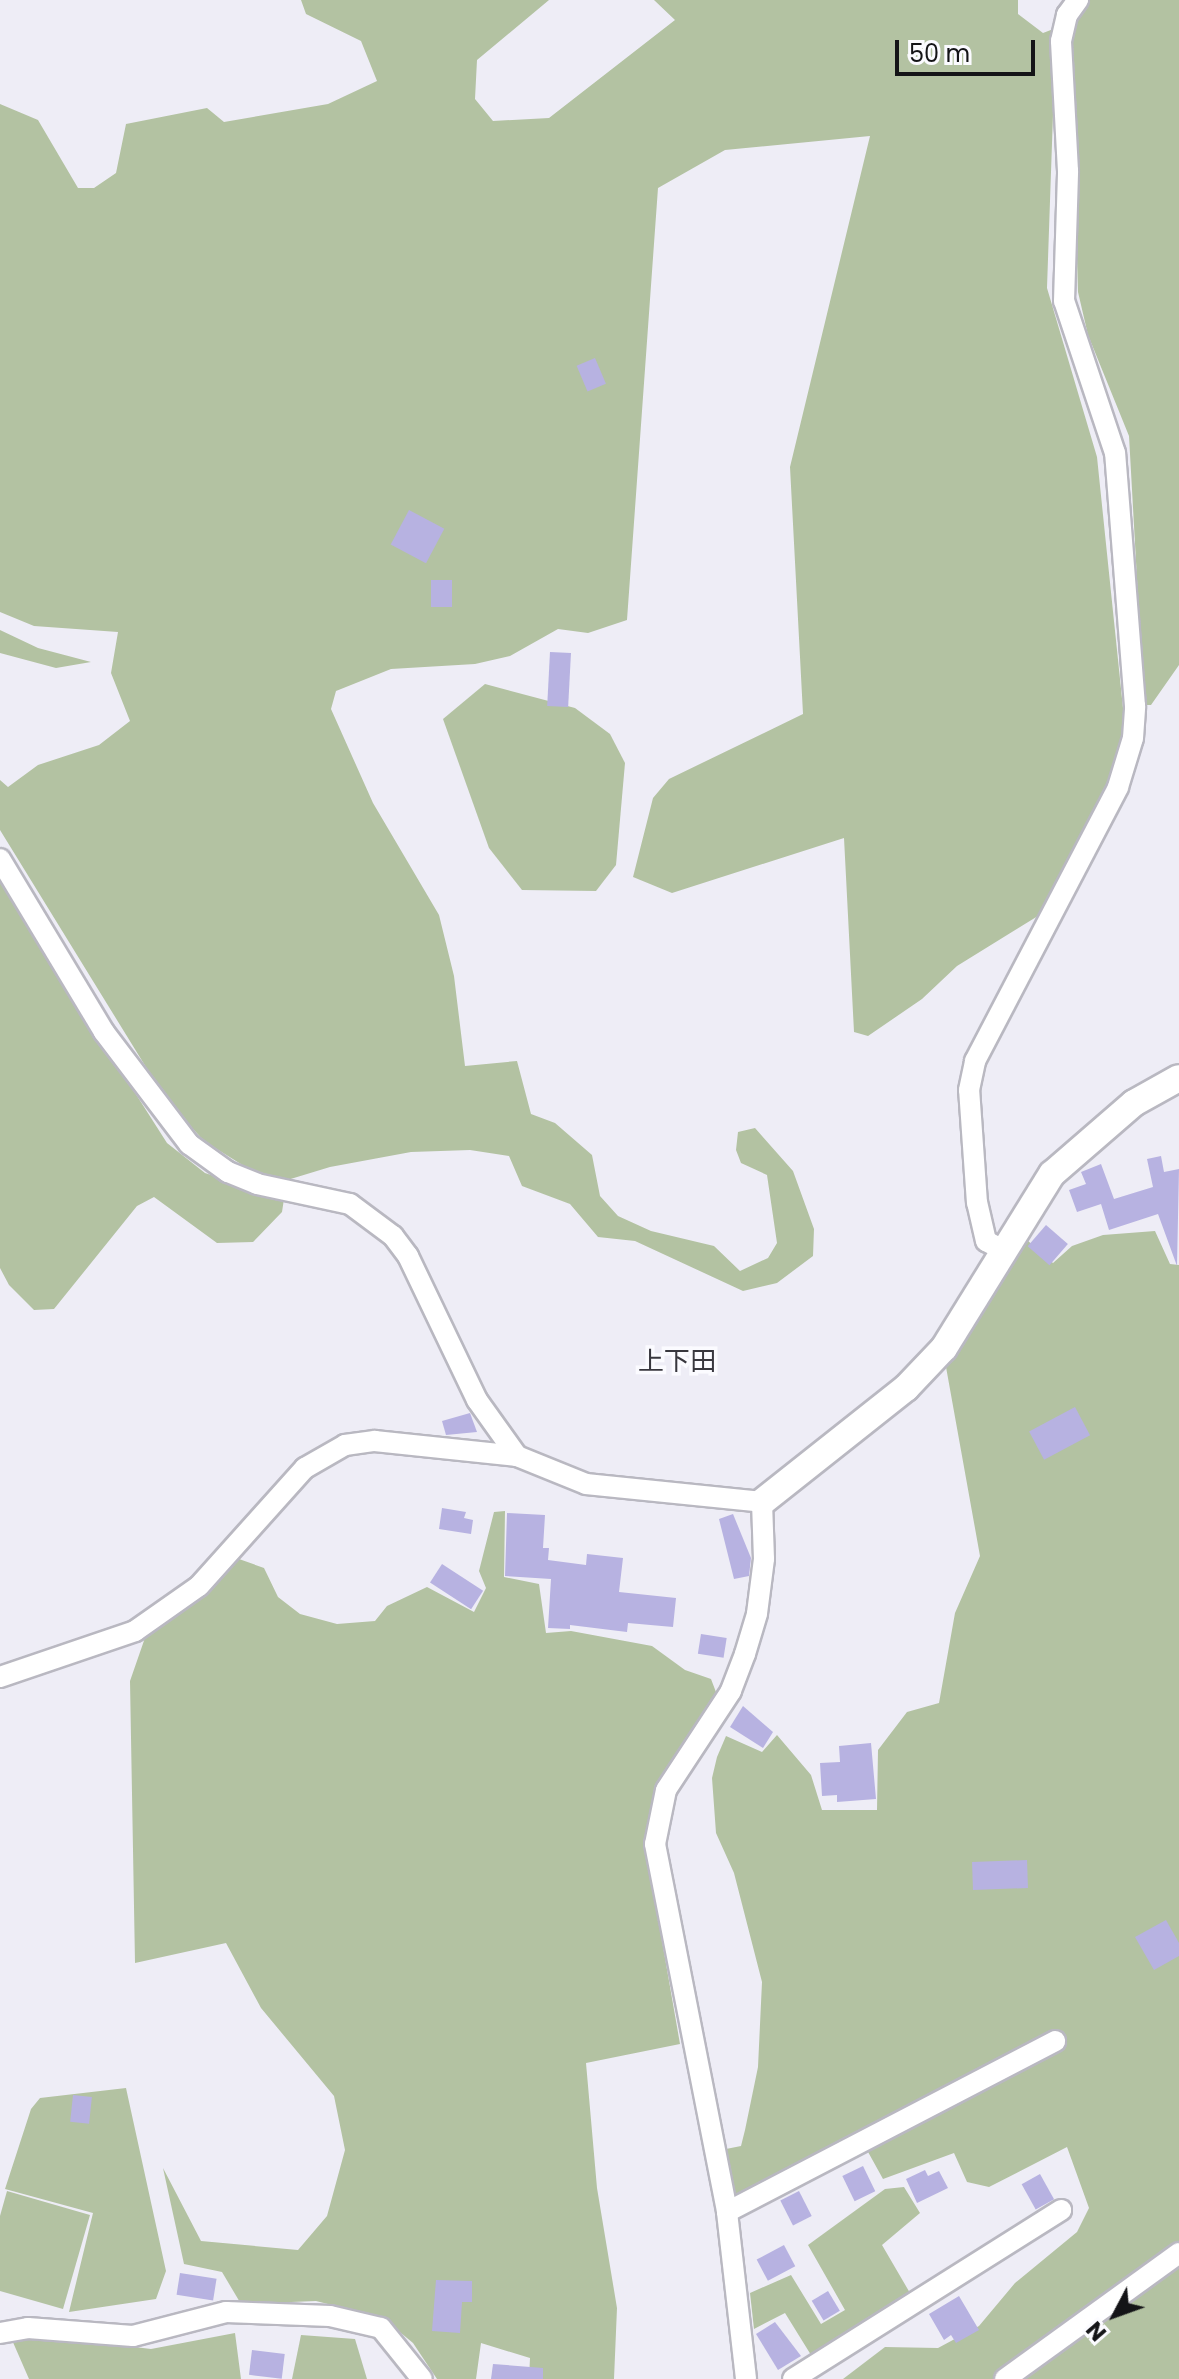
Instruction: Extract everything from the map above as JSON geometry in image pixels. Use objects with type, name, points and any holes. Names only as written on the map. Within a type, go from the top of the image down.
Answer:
[{"type":"street","points":[[1003,1250],[986,1241],[977,1203],[969,1090],[975,1061],[1118,787],[1133,738],[1135,706],[1115,453],[1073,341],[1064,301],[1068,171],[1061,41],[1067,15],[1078,0]]},
{"type":"street","points":[[0,859],[104,1032],[189,1144],[228,1172],[257,1184],[350,1204],[393,1236],[408,1256],[477,1400],[517,1456]]},
{"type":"street","points":[[0,1677],[147,1624],[208,1577],[305,1468],[345,1445],[375,1441],[517,1456],[586,1484],[762,1502],[916,1378],[944,1348],[1052,1174],[1093,1134],[1179,1078]]},
{"type":"street","points":[[746,2379],[727,2212],[655,1844],[666,1790],[731,1691],[749,1641],[764,1559],[762,1502]]},
{"type":"street","points":[[727,2212],[1055,2041]]},
{"type":"street","points":[[793,2379],[1061,2210]]},
{"type":"street","points":[[1005,2379],[1179,2253]]},
{"type":"street","points":[[0,2333],[28,2328],[133,2336],[226,2312],[330,2316],[381,2328],[422,2379]]},
{"type":"green space","points":[[301,0],[549,0],[477,60],[475,99],[493,121],[549,118],[675,20],[654,0],[1018,0],[1018,14],[1043,33],[1056,28],[1047,288],[1097,457],[1126,737],[1107,791],[1046,911],[957,966],[922,999],[868,1036],[854,1032],[844,838],[672,893],[633,877],[653,798],[669,779],[803,714],[790,467],[870,136],[725,150],[658,188],[627,620],[588,633],[558,629],[510,656],[475,664],[391,669],[336,691],[331,709],[373,803],[439,915],[454,976],[465,1066],[517,1061],[531,1114],[555,1123],[592,1155],[600,1196],[618,1216],[651,1231],[714,1246],[740,1271],[768,1258],[777,1243],[767,1175],[741,1163],[736,1150],[738,1132],[755,1128],[793,1171],[814,1229],[813,1256],[777,1283],[743,1291],[635,1241],[598,1237],[570,1204],[522,1186],[509,1156],[470,1150],[411,1152],[330,1167],[284,1181],[244,1166],[204,1141],[165,1098],[0,830],[0,780],[8,787],[38,765],[99,745],[130,721],[111,673],[118,632],[34,626],[0,612],[0,104],[38,120],[78,188],[94,188],[116,173],[126,124],[207,108],[224,122],[328,104],[377,81],[361,41],[306,14]]},
{"type":"green space","points":[[1086,0],[1179,0],[1179,665],[1151,705],[1144,705],[1129,436],[1088,335],[1078,292],[1070,26]]},
{"type":"green space","points":[[0,630],[38,648],[91,662],[56,668],[0,653]]},
{"type":"green space","points":[[485,684],[575,708],[610,734],[625,763],[616,865],[596,891],[522,890],[489,848],[443,719]]},
{"type":"green space","points":[[0,881],[167,1143],[205,1173],[284,1199],[282,1212],[253,1242],[217,1243],[154,1197],[137,1206],[54,1309],[34,1310],[9,1285],[0,1268]]},
{"type":"green space","points":[[1155,1231],[1170,1264],[1179,1265],[1179,2379],[843,2379],[885,2347],[938,2348],[979,2326],[1015,2283],[1077,2232],[1089,2208],[1067,2147],[989,2187],[967,2182],[954,2153],[883,2179],[857,2132],[734,2201],[726,2149],[741,2146],[745,2130],[758,2067],[762,1982],[734,1873],[716,1833],[712,1778],[717,1757],[726,1736],[762,1752],[777,1735],[811,1775],[822,1810],[877,1810],[878,1750],[907,1712],[939,1703],[955,1613],[980,1556],[946,1367],[1027,1240],[1053,1263],[1072,1246],[1103,1235]]},
{"type":"green space","points":[[505,1511],[504,1577],[539,1584],[546,1633],[571,1631],[652,1646],[685,1670],[711,1679],[719,1700],[666,1778],[652,1807],[646,1849],[680,2044],[586,2063],[597,2188],[617,2308],[614,2379],[529,2379],[530,2358],[481,2343],[476,2379],[437,2379],[413,2343],[383,2318],[316,2301],[241,2304],[222,2272],[184,2264],[163,2168],[201,2241],[298,2250],[327,2216],[345,2150],[334,2096],[261,2008],[226,1943],[135,1963],[130,1681],[147,1632],[239,1559],[264,1568],[278,1597],[300,1614],[337,1624],[375,1621],[387,1606],[427,1587],[474,1612],[486,1588],[479,1571],[494,1512]]},
{"type":"green space","points":[[126,2088],[166,2271],[156,2299],[69,2312],[93,2213],[5,2189],[31,2109],[40,2098]]},
{"type":"green space","points":[[904,2187],[920,2213],[882,2245],[910,2293],[811,2355],[785,2313],[754,2329],[750,2293],[791,2275],[821,2324],[845,2310],[808,2245],[885,2189]]},
{"type":"green space","points":[[7,2191],[90,2215],[63,2309],[0,2291],[0,2216]]},
{"type":"green space","points":[[235,2333],[241,2379],[29,2379],[12,2340],[29,2334],[151,2349]]},
{"type":"green space","points":[[301,2335],[355,2339],[367,2379],[292,2379]]},
{"type":"building","points":[[595,358],[606,384],[588,392],[577,366]]},
{"type":"building","points":[[409,510],[444,529],[426,563],[391,544]]},
{"type":"building","points":[[431,580],[452,580],[452,607],[431,607]]},
{"type":"building","points":[[550,652],[571,653],[568,707],[547,706]]},
{"type":"building","points":[[1161,1156],[1164,1172],[1179,1169],[1177,1266],[1158,1214],[1109,1230],[1101,1204],[1077,1212],[1069,1190],[1086,1184],[1081,1172],[1101,1164],[1114,1199],[1153,1187],[1147,1159]]},
{"type":"building","points":[[1046,1225],[1068,1244],[1050,1265],[1028,1246]]},
{"type":"building","points":[[1075,1407],[1090,1435],[1044,1460],[1029,1431]]},
{"type":"building","points":[[470,1413],[477,1432],[446,1435],[442,1421]]},
{"type":"building","points":[[442,1508],[466,1512],[464,1518],[473,1520],[471,1534],[439,1529]]},
{"type":"building","points":[[507,1513],[545,1515],[543,1548],[549,1548],[548,1560],[586,1565],[587,1554],[623,1558],[619,1592],[676,1598],[673,1627],[628,1623],[627,1632],[570,1625],[570,1629],[548,1628],[551,1579],[505,1576]]},
{"type":"building","points":[[733,1514],[751,1558],[749,1576],[734,1579],[719,1519]]},
{"type":"building","points":[[442,1564],[483,1591],[471,1609],[430,1582]]},
{"type":"building","points":[[701,1634],[727,1638],[724,1658],[698,1654]]},
{"type":"building","points":[[743,1706],[773,1732],[763,1748],[730,1727]]},
{"type":"building","points":[[871,1743],[876,1799],[837,1802],[837,1795],[822,1796],[820,1763],[840,1762],[839,1746]]},
{"type":"building","points":[[1027,1860],[1028,1888],[973,1890],[972,1862]]},
{"type":"building","points":[[1166,1920],[1179,1943],[1179,1956],[1154,1970],[1135,1937]]},
{"type":"building","points":[[73,2095],[92,2097],[89,2124],[70,2122]]},
{"type":"building","points":[[863,2166],[875,2191],[855,2201],[842,2176]]},
{"type":"building","points":[[925,2170],[928,2176],[939,2171],[948,2188],[917,2203],[906,2179]]},
{"type":"building","points":[[1040,2174],[1054,2199],[1036,2210],[1022,2184]]},
{"type":"building","points":[[799,2191],[812,2216],[793,2225],[780,2201]]},
{"type":"building","points":[[784,2245],[795,2266],[768,2281],[757,2260]]},
{"type":"building","points":[[180,2273],[217,2279],[213,2301],[177,2295]]},
{"type":"building","points":[[436,2280],[472,2281],[472,2302],[462,2302],[460,2333],[432,2331]]},
{"type":"building","points":[[828,2291],[840,2311],[824,2321],[812,2301]]},
{"type":"building","points":[[959,2296],[979,2330],[956,2343],[951,2335],[944,2340],[929,2314]]},
{"type":"building","points":[[775,2322],[801,2356],[778,2370],[756,2334]]},
{"type":"building","points":[[252,2350],[285,2354],[282,2379],[249,2375]]},
{"type":"building","points":[[493,2364],[543,2368],[543,2379],[491,2379]]},
{"type":"district","name":"上下田","points":[[677,1362]]}]
